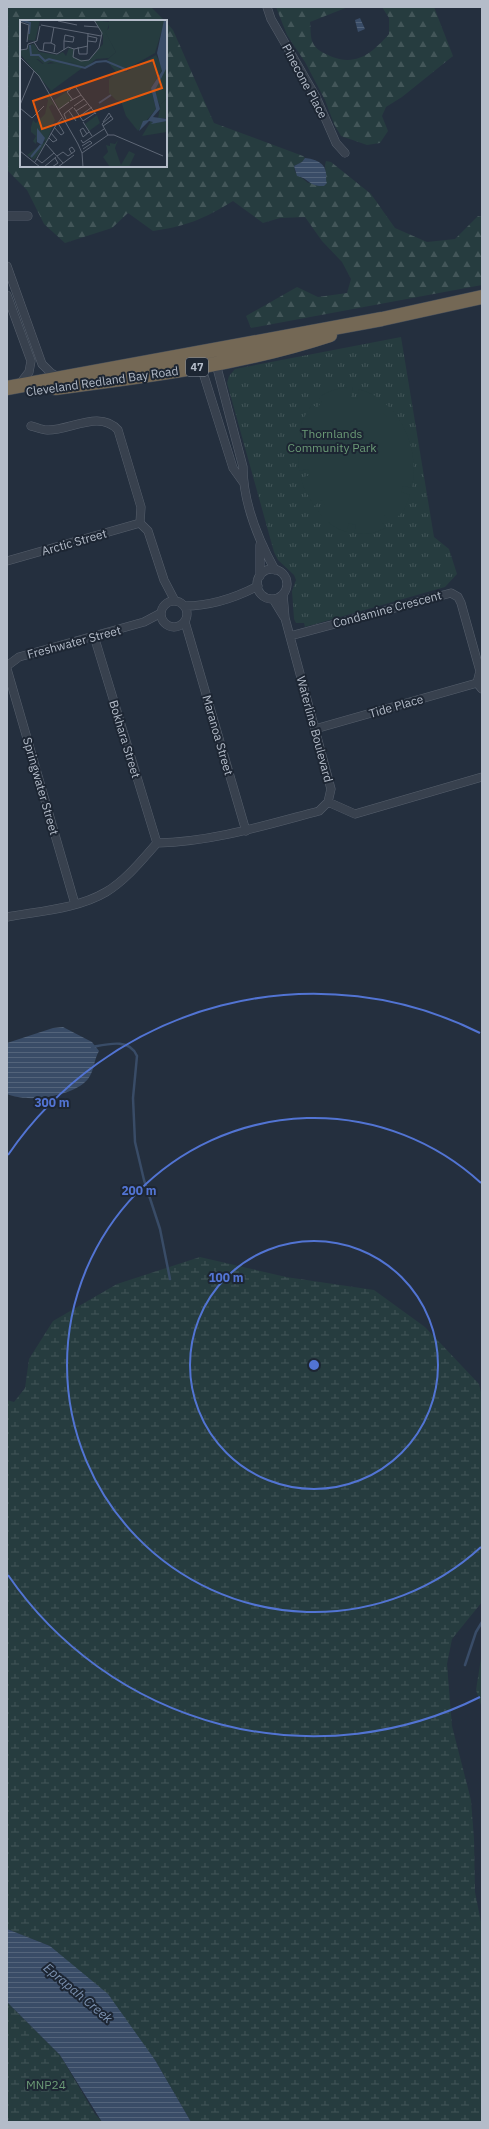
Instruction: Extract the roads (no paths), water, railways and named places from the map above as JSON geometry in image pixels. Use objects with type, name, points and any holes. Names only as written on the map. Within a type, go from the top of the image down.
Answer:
[{"type":"highway","name":"Cleveland Redland Bay Road","points":[[13,387],[198,352],[214,356],[298,346],[382,319],[482,297]]},
{"type":"highway","name":"Cleveland Redland Bay Road","points":[[7,394],[129,379],[201,366],[214,356]]},
{"type":"street","name":"Pinecone Place","points":[[267,7],[275,26],[316,97],[336,143],[345,153]]},
{"type":"street","points":[[7,216],[28,216]]},
{"type":"street","points":[[7,266],[9,276],[42,364],[51,373],[61,378]]},
{"type":"street","points":[[7,295],[31,361],[29,372],[13,387]]},
{"type":"street","points":[[198,352],[233,468],[243,482]]},
{"type":"street","points":[[214,356],[243,467],[243,482],[260,544],[275,570],[282,574],[286,582],[283,594],[273,599],[262,595],[242,595]]},
{"type":"street","points":[[31,426],[47,430],[104,420],[113,424],[118,430],[141,506],[140,522],[148,531],[164,580],[176,601],[185,606],[203,606],[242,595],[258,586]]},
{"type":"street","name":"Arctic Street","points":[[7,561],[140,522]]},
{"type":"street","points":[[260,544],[260,576],[258,586],[262,595]]},
{"type":"street","points":[[260,576],[267,571],[275,570]]},
{"type":"street","points":[[164,580],[165,604],[161,613],[162,618],[167,626],[176,627],[191,638]]},
{"type":"street","name":"Condamine Crescent","points":[[290,636],[451,593],[458,597],[461,602],[480,671],[479,686]]},
{"type":"street","name":"Waterline Boulevard","points":[[283,594],[285,618],[331,790],[328,802]]},
{"type":"street","name":"Waterline Boulevard","points":[[273,599],[285,618]]},
{"type":"street","points":[[165,604],[176,601]]},
{"type":"street","points":[[185,606],[186,619]]},
{"type":"street","points":[[176,627],[203,606]]},
{"type":"street","name":"Freshwater Street","points":[[7,667],[19,657],[144,622],[161,613]]},
{"type":"street","name":"Maranoa Street","points":[[186,619],[246,831]]},
{"type":"street","name":"Freshwater Street","points":[[144,622],[167,626]]},
{"type":"street","name":"Bokhara Street","points":[[94,636],[157,843]]},
{"type":"street","name":"Springwater Street","points":[[7,667],[75,904]]},
{"type":"street","name":"Tide Place","points":[[315,729],[479,686]]},
{"type":"street","points":[[7,917],[75,904],[106,892],[130,872],[157,843],[172,843],[246,831],[319,810],[328,802],[355,814],[482,778]]},
{"type":"water","points":[[360,18],[365,29],[358,32],[355,20]]},
{"type":"water","points":[[305,158],[315,160],[324,166],[327,183],[324,186],[312,184],[297,176],[294,166],[302,162]]},
{"type":"water","points":[[63,1027],[92,1042],[99,1051],[92,1073],[88,1079],[72,1090],[49,1097],[26,1098],[7,1094],[7,1043],[53,1028]]},
{"type":"water","name":"Eprapah Creek","points":[[7,1929],[50,1946],[108,1994],[155,2060],[191,2122],[102,2122],[60,2055],[7,2002]]},
{"type":"waterway","points":[[92,1047],[111,1044],[124,1044],[134,1050],[137,1056],[133,1098],[135,1142],[144,1180],[160,1229],[170,1279]]},
{"type":"waterway","points":[[465,1665],[476,1632],[482,1622]]},
{"type":"park label","name":"Thornlands Community Park","points":[[332,440]]},
{"type":"park label","name":"MNP24","points":[[46,2084]]}]
